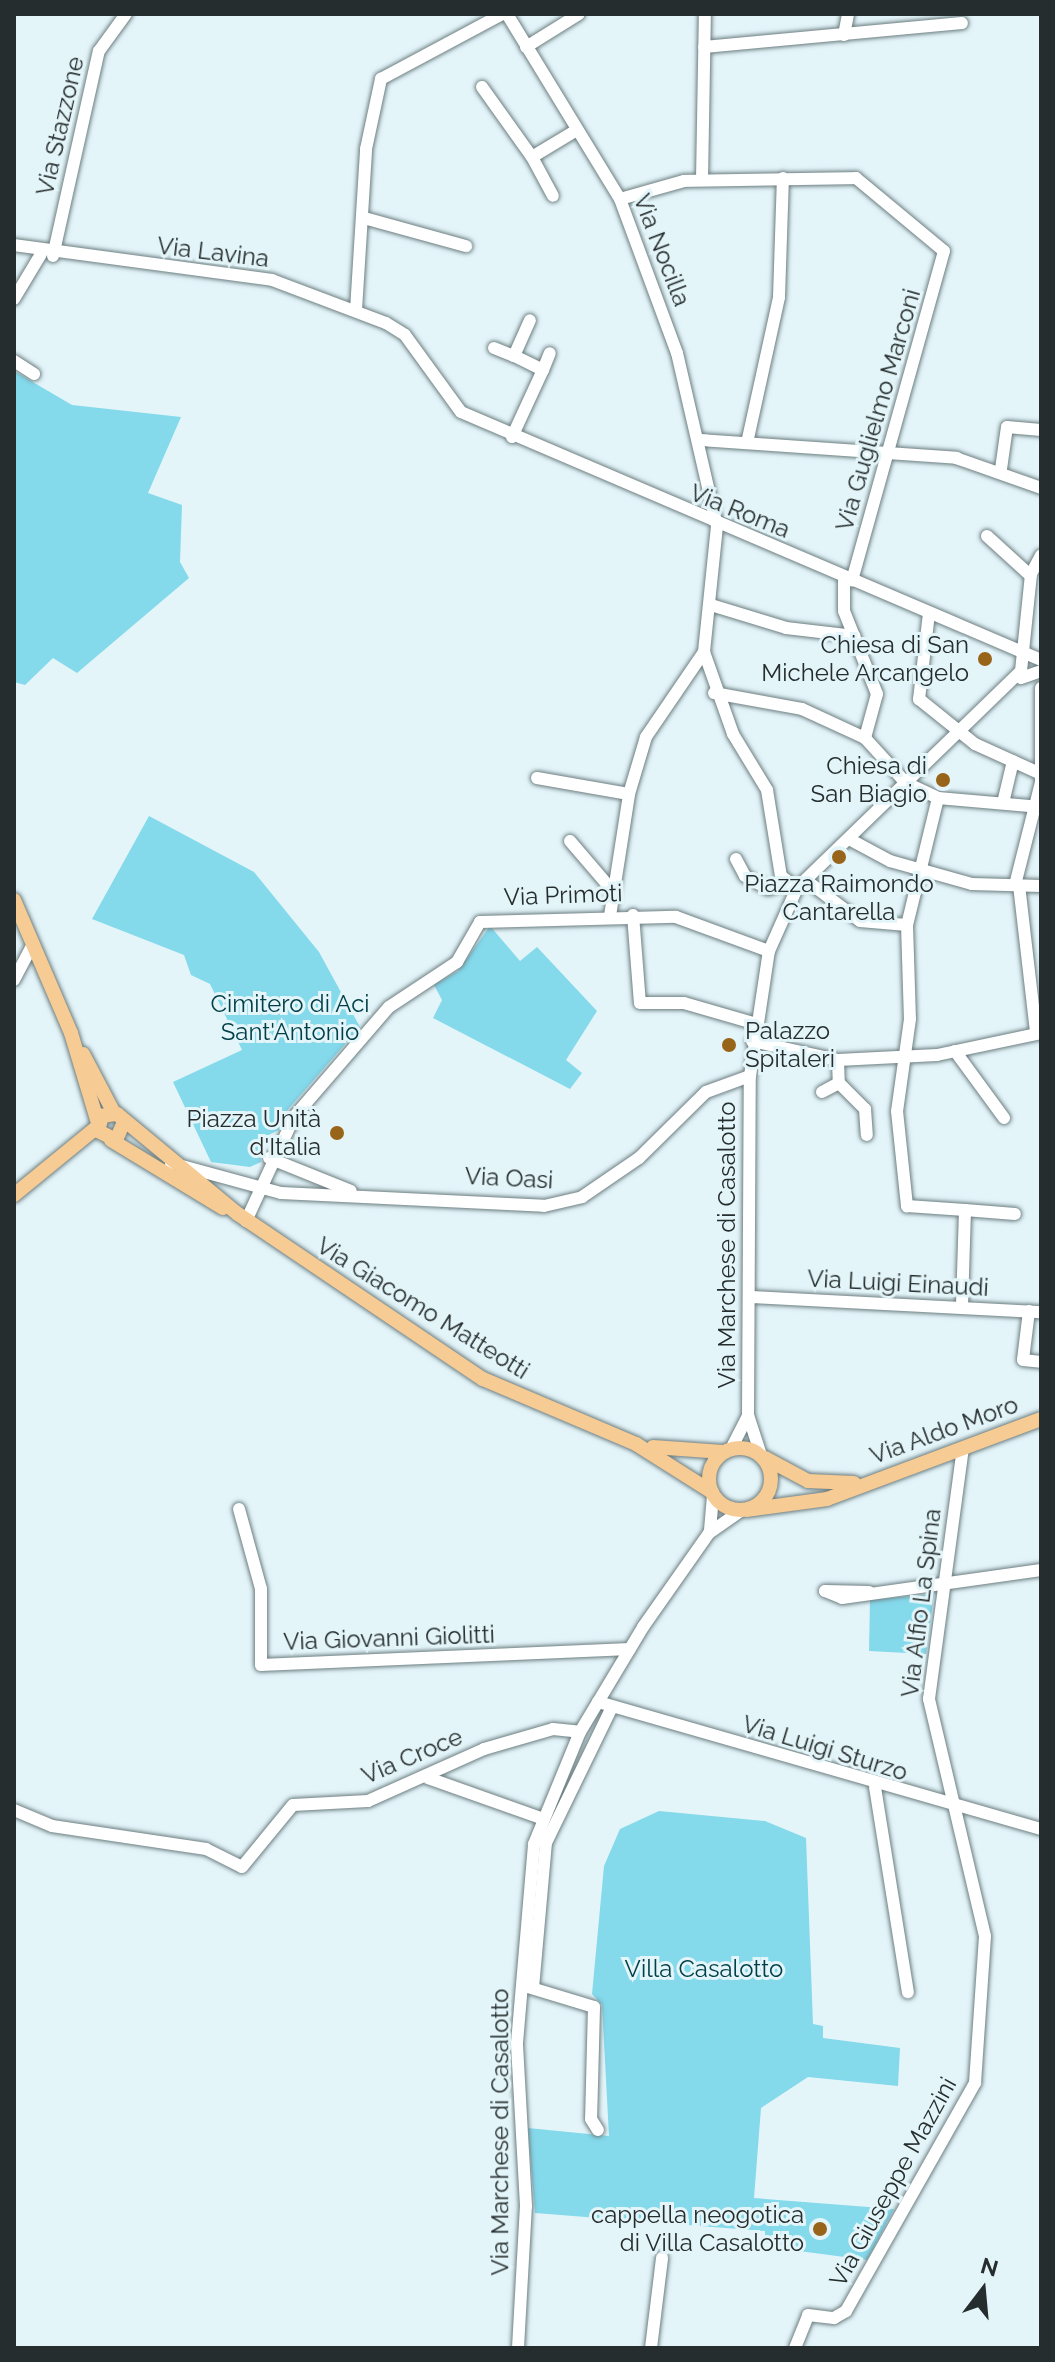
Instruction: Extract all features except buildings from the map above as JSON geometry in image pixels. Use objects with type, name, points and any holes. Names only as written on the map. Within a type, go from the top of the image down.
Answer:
[{"type":"main road","points":[[14,900],[71,1033],[119,1118],[122,1134],[64,1156]]},
{"type":"main road","points":[[71,1033],[95,1120],[109,1140],[242,1218]]},
{"type":"main road","points":[[14,1195],[64,1156],[95,1120],[119,1118],[242,1218]]},
{"type":"main road","name":"Via Giacomo Matteotti","points":[[242,1218],[483,1379],[636,1444]]},
{"type":"main road","name":"Via Aldo Moro","points":[[744,1510],[827,1499],[862,1483],[1041,1419]]},
{"type":"main road","points":[[636,1444],[693,1455],[727,1451],[762,1456],[808,1481],[862,1483]]},
{"type":"main road","points":[[636,1444],[744,1510],[771,1485],[762,1456]]},
{"type":"main road","points":[[712,1493],[710,1470],[727,1451]]},
{"type":"street","name":"Via Stazzone","points":[[14,299],[47,255],[99,51],[126,14]]},
{"type":"street","name":"Via Nocilla","points":[[504,14],[620,199],[701,440],[717,526],[704,652]]},
{"type":"street","points":[[356,310],[366,149],[381,79],[504,14]]},
{"type":"street","points":[[526,47],[579,14]]},
{"type":"street","points":[[702,180],[705,14]]},
{"type":"street","points":[[844,35],[848,14]]},
{"type":"street","points":[[704,47],[962,23]]},
{"type":"street","points":[[482,87],[532,157],[553,196]]},
{"type":"street","points":[[532,157],[577,130]]},
{"type":"street","points":[[620,199],[702,180],[783,178],[779,297],[747,443]]},
{"type":"street","name":"Via Guglielmo Marconi","points":[[783,178],[856,178],[944,251],[889,453],[848,579],[844,611],[877,694],[865,738]]},
{"type":"street","points":[[364,218],[466,246]]},
{"type":"street","name":"Via Lavina","points":[[14,245],[47,255],[272,280],[356,310],[405,335],[456,408]]},
{"type":"street","points":[[514,356],[530,320]]},
{"type":"street","points":[[494,348],[543,370]]},
{"type":"street","points":[[512,437],[550,353]]},
{"type":"street","points":[[14,361],[34,374]]},
{"type":"street","name":"Via Roma","points":[[456,408],[512,437],[717,526],[1041,660]]},
{"type":"street","points":[[1001,469],[1007,427],[1041,430]]},
{"type":"street","points":[[701,440],[889,453],[1001,469],[1041,488]]},
{"type":"street","points":[[987,536],[1034,578]]},
{"type":"street","points":[[736,859],[745,876],[768,889],[799,884],[855,839],[906,783],[1012,684],[1021,671],[1017,650],[1041,555]]},
{"type":"street","points":[[711,605],[811,633],[855,636]]},
{"type":"street","points":[[929,613],[919,699],[961,733],[1041,774]]},
{"type":"street","points":[[704,652],[714,693],[767,790],[779,867],[799,884],[832,901],[860,921],[907,925]]},
{"type":"street","points":[[610,916],[629,794],[646,737],[704,652]]},
{"type":"street","points":[[1012,684],[1041,671]]},
{"type":"street","points":[[752,1041],[838,1060],[902,1052],[955,1051],[1038,1033],[1017,885],[1038,807],[1041,688]]},
{"type":"street","points":[[714,693],[802,709],[865,738],[906,783],[938,798],[1038,807]]},
{"type":"street","points":[[1003,803],[1013,761]]},
{"type":"street","points":[[537,778],[629,794]]},
{"type":"street","points":[[938,798],[907,925],[910,1019],[902,1052],[897,1111],[907,1206],[1015,1214]]},
{"type":"street","points":[[855,839],[920,871],[1041,886]]},
{"type":"street","points":[[570,841],[612,890]]},
{"type":"street","name":"Via Marchese di Casalotto","points":[[748,1415],[753,1297],[750,1076],[753,1023],[769,951],[799,884]]},
{"type":"street","points":[[633,915],[640,1003],[684,1003],[753,1023]]},
{"type":"street","name":"Via Primoti","points":[[269,1158],[294,1117],[389,1007],[457,962],[480,922],[633,915],[676,917],[769,951]]},
{"type":"street","points":[[14,980],[33,944]]},
{"type":"street","points":[[955,1051],[1004,1118]]},
{"type":"street","points":[[838,1060],[839,1083],[865,1109],[867,1135]]},
{"type":"street","name":"Via Oasi","points":[[171,1163],[281,1193],[568,1202],[639,1158],[706,1092],[750,1076]]},
{"type":"street","points":[[822,1092],[839,1083]]},
{"type":"street","points":[[242,1218],[260,1197],[258,1185],[269,1158],[366,1196]]},
{"type":"street","points":[[962,1308],[965,1210]]},
{"type":"street","name":"Via Luigi Einaudi","points":[[753,1297],[1035,1312]]},
{"type":"street","points":[[1035,1312],[1026,1333],[1023,1360],[1041,1362]]},
{"type":"street","points":[[1026,1333],[1041,1335]]},
{"type":"street","points":[[727,1451],[748,1415]]},
{"type":"street","points":[[748,1415],[762,1456]]},
{"type":"street","name":"Via Alfio La Spina","points":[[955,1809],[929,1712],[963,1448]]},
{"type":"street","points":[[709,1533],[712,1493]]},
{"type":"street","name":"Via Giovanni Giolitti","points":[[239,1509],[261,1589],[261,1665],[630,1649]]},
{"type":"street","points":[[709,1533],[744,1510]]},
{"type":"street","name":"Via Marchese di Casalotto","points":[[518,2348],[526,2206],[517,2043],[527,1986],[541,1818],[580,1732],[630,1649],[709,1533]]},
{"type":"street","points":[[869,1592],[944,1585],[1041,1570]]},
{"type":"street","name":"Via Luigi Sturzo","points":[[598,1702],[875,1787],[1041,1829]]},
{"type":"street","points":[[598,2130],[591,2119],[594,2007],[527,1986],[546,1843],[566,1789],[612,1707]]},
{"type":"street","name":"Via Croce","points":[[14,1810],[52,1826],[206,1849],[236,1867],[253,1860],[278,1815],[293,1805],[368,1801],[428,1778],[484,1749],[553,1729],[580,1732]]},
{"type":"street","points":[[428,1778],[541,1818]]},
{"type":"street","points":[[875,1787],[908,1992]]},
{"type":"street","name":"Via Giuseppe Mazzini","points":[[795,2348],[808,2315],[834,2318],[846,2311],[975,2083],[987,1954],[955,1809]]},
{"type":"street","points":[[651,2348],[662,2258]]},
{"type":"green space","points":[[14,371],[72,405],[181,417],[148,493],[182,505],[180,562],[189,578],[77,673],[53,658],[25,685],[14,682]]},
{"type":"green space","name":"Cimitero di Aci Sant'Antonio","points":[[149,816],[254,872],[319,952],[360,1027],[278,1121],[281,1129],[258,1140],[261,1162],[250,1167],[211,1162],[173,1082],[242,1050],[210,984],[191,975],[184,955],[92,919]]},
{"type":"green space","points":[[490,926],[520,961],[537,947],[597,1011],[566,1060],[582,1073],[570,1089],[433,1018],[442,1000],[434,985],[458,971]]},
{"type":"green space","points":[[934,1594],[926,1654],[869,1651],[870,1600]]},
{"type":"green space","name":"Villa Casalotto","points":[[659,1811],[765,1821],[806,1838],[813,2024],[823,2026],[823,2038],[900,2048],[898,2086],[808,2077],[761,2108],[754,2198],[894,2209],[867,2260],[784,2249],[765,2242],[765,2231],[535,2213],[528,2128],[609,2136],[602,2005],[592,1994],[604,1866],[620,1829]]},
{"type":"place","name":"Chiesa di San Michele Arcangelo","points":[[985,659]]},
{"type":"place","name":"Chiesa di San Biagio","points":[[943,780]]},
{"type":"place","name":"Piazza Raimondo Cantarella","points":[[839,857]]},
{"type":"place","name":"Palazzo Spitaleri","points":[[729,1045]]},
{"type":"place","name":"Piazza Unità d'Italia","points":[[337,1133]]},
{"type":"place","name":"cappella neogotica di Villa Casalotto","points":[[820,2229]]}]
